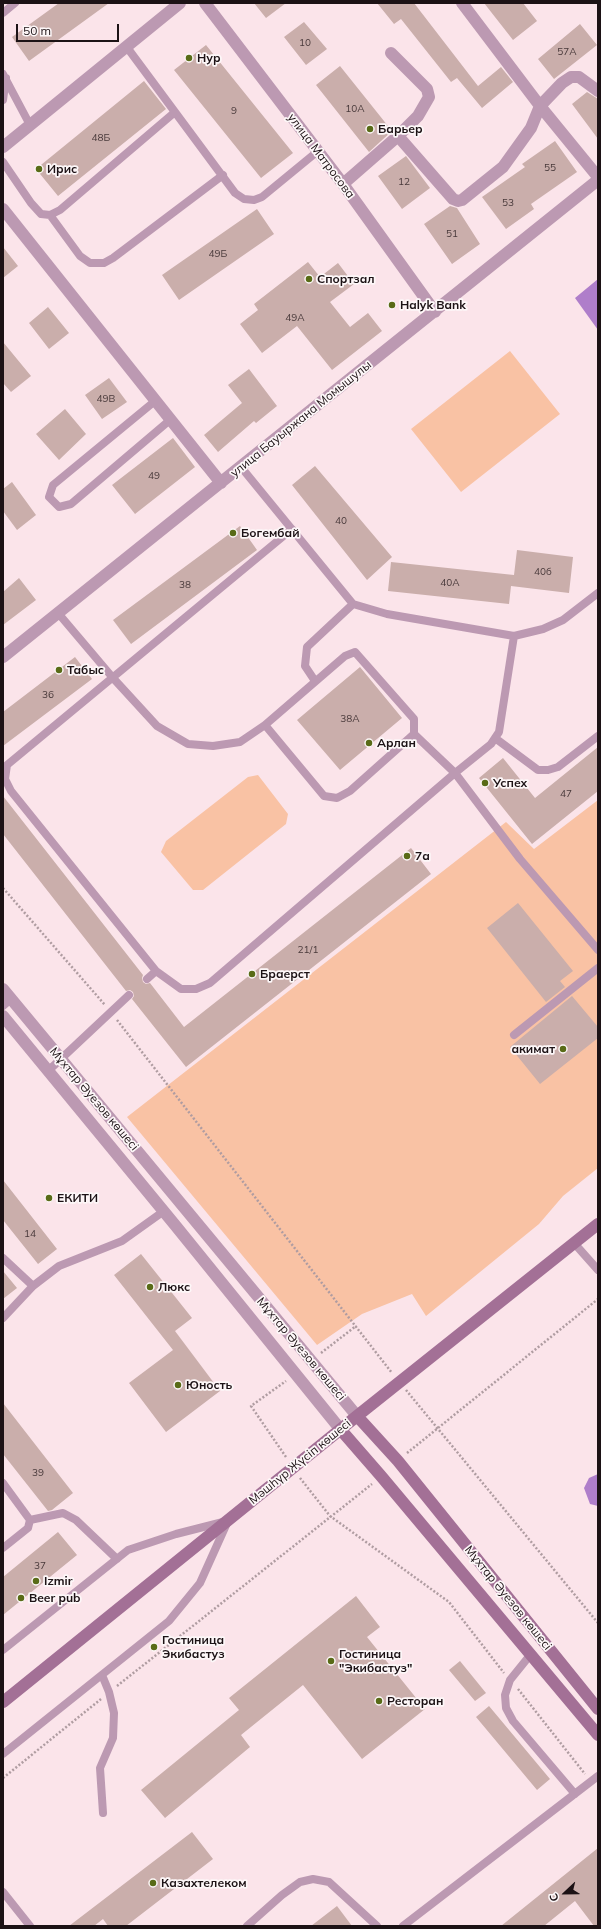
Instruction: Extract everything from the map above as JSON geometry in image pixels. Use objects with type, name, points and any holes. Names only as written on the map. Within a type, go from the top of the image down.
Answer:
[{"type":"main road","name":"Мәшһүр Жүсіп көшесі","points":[[3,1702],[399,1382],[598,1224]]},
{"type":"main road","name":"Мұхтар Әуезов көшесі","points":[[357,1416],[398,1461],[598,1709]]},
{"type":"main road","name":"Мұхтар Әуезов көшесі","points":[[341,1430],[382,1476],[598,1734]]},
{"type":"street","points":[[3,147],[180,3]]},
{"type":"street","name":"улица Матросова","points":[[204,3],[343,184],[435,312]]},
{"type":"street","points":[[462,3],[540,106],[598,178]]},
{"type":"street","points":[[343,184],[398,136],[418,116],[430,97],[427,89],[391,53]]},
{"type":"street","points":[[398,136],[453,199],[458,201],[462,200],[503,167],[531,128],[540,106],[562,83],[571,77],[585,81],[598,91]]},
{"type":"street","name":"улица Бауыржана Момышулы","points":[[4,654],[58,613],[435,312],[598,178]]},
{"type":"street","points":[[3,209],[221,483]]},
{"type":"street","name":"Мұхтар Әуезов көшесі","points":[[3,989],[7,1002],[60,1058],[357,1416]]},
{"type":"street","name":"Мұхтар Әуезов көшесі","points":[[3,1016],[164,1211],[341,1430]]},
{"type":"lane","points":[[3,13],[15,3]]},
{"type":"lane","points":[[126,46],[235,193],[244,198],[254,200],[262,197],[318,151]]},
{"type":"lane","points":[[4,76],[30,125]]},
{"type":"lane","points":[[3,100],[4,76]]},
{"type":"lane","points":[[3,162],[31,203],[41,214],[50,215],[60,210],[176,112]]},
{"type":"lane","points":[[50,215],[80,256],[90,263],[104,263],[113,258],[223,175]]},
{"type":"lane","points":[[155,401],[53,485],[49,497],[59,507],[71,504],[170,420]]},
{"type":"lane","points":[[241,467],[353,604],[387,614],[514,636],[544,629],[563,620],[598,593]]},
{"type":"lane","points":[[292,529],[7,765],[5,779],[11,792],[156,971],[181,989],[196,989],[210,983],[455,773],[491,744],[499,732],[514,636]]},
{"type":"lane","points":[[314,681],[305,666],[306,647],[353,604]]},
{"type":"lane","points":[[58,613],[113,678],[157,726],[188,744],[213,746],[240,742],[265,725],[314,681],[345,656],[355,652],[414,719],[414,734],[455,773],[520,859],[598,950]]},
{"type":"lane","points":[[265,725],[324,796],[336,798],[350,791],[414,734]]},
{"type":"lane","points":[[495,738],[538,770],[548,770],[558,767],[598,736]]},
{"type":"lane","points":[[514,1035],[598,968]]},
{"type":"lane","points":[[147,979],[156,971]]},
{"type":"lane","points":[[48,1071],[60,1058],[129,996]]},
{"type":"lane","points":[[3,1318],[33,1286],[59,1266],[122,1241],[164,1211]]},
{"type":"lane","points":[[574,1243],[598,1270]]},
{"type":"lane","points":[[3,1258],[33,1286]]},
{"type":"lane","points":[[3,1483],[30,1520]]},
{"type":"lane","points":[[30,1520],[63,1513],[76,1520],[116,1559]]},
{"type":"lane","points":[[3,1548],[28,1528],[30,1520]]},
{"type":"lane","points":[[3,1650],[128,1550],[176,1534],[228,1521]]},
{"type":"lane","points":[[3,1754],[170,1621],[200,1583],[228,1521]]},
{"type":"lane","points":[[531,1654],[510,1680],[505,1695],[506,1708],[513,1720],[575,1794]]},
{"type":"lane","points":[[102,1675],[109,1692],[114,1713],[113,1738],[100,1768],[103,1813]]},
{"type":"lane","points":[[403,1926],[598,1776]]},
{"type":"lane","points":[[247,1926],[282,1895],[300,1882],[313,1879],[329,1882],[373,1925]]},
{"type":"lane","points":[[3,1892],[30,1926]]},
{"type":"path","points":[[3,888],[111,1011],[399,1382],[598,1623]]},
{"type":"path","points":[[398,1461],[598,1299]]},
{"type":"path","points":[[251,1406],[293,1468],[330,1516],[449,1602],[591,1782]]},
{"type":"path","points":[[3,1778],[109,1692],[382,1476]]},
{"type":"shaded area","points":[[598,279],[598,330],[575,298]]},
{"type":"shaded area","points":[[510,351],[560,414],[461,492],[411,429]]},
{"type":"shaded area","points":[[258,775],[288,814],[286,824],[203,890],[193,890],[161,852],[166,841],[248,777]]},
{"type":"shaded area","points":[[598,800],[598,1168],[563,1196],[539,1224],[426,1316],[412,1294],[362,1314],[317,1345],[127,1117],[506,822],[534,849]]},
{"type":"shaded area","points":[[598,1474],[598,1506],[590,1504],[584,1488],[589,1478]]},
{"type":"building","points":[[59,3],[109,3],[29,61],[12,37]]},
{"type":"building","points":[[254,3],[286,3],[266,18]]},
{"type":"building","points":[[377,3],[414,3],[478,86],[501,67],[513,82],[482,108],[457,78],[451,82],[401,19],[394,24]]},
{"type":"building","points":[[484,3],[523,3],[537,21],[513,40]]},
{"type":"building","points":[[304,22],[327,49],[306,65],[284,37]]},
{"type":"building","points":[[580,24],[597,45],[554,79],[538,59]]},
{"type":"building","points":[[206,45],[293,153],[261,178],[174,70]]},
{"type":"building","points":[[340,66],[392,131],[369,152],[316,85]]},
{"type":"building","points":[[144,81],[166,109],[58,196],[36,169]]},
{"type":"building","points":[[587,92],[598,99],[598,139],[572,104]]},
{"type":"building","points":[[555,141],[577,172],[531,204],[534,209],[506,229],[482,197],[525,167],[522,164]]},
{"type":"building","points":[[406,156],[430,188],[402,209],[378,176]]},
{"type":"building","points":[[450,206],[457,208],[480,244],[452,264],[424,224]]},
{"type":"building","points":[[257,209],[274,234],[179,300],[162,275]]},
{"type":"building","points":[[3,247],[18,266],[3,278]]},
{"type":"building","points":[[308,262],[320,277],[338,263],[354,284],[330,302],[350,327],[368,313],[382,331],[332,370],[297,326],[262,353],[240,324],[258,310],[254,304]]},
{"type":"building","points":[[48,307],[69,333],[49,349],[29,323]]},
{"type":"building","points":[[3,342],[31,376],[11,392],[3,383]]},
{"type":"building","points":[[249,369],[277,406],[256,423],[254,421],[218,452],[204,435],[242,403],[228,385]]},
{"type":"building","points":[[109,378],[127,402],[102,419],[85,395]]},
{"type":"building","points":[[65,409],[86,434],[59,460],[36,434]]},
{"type":"building","points":[[173,438],[195,467],[135,514],[112,485]]},
{"type":"building","points":[[315,466],[392,557],[367,580],[292,485]]},
{"type":"building","points":[[12,482],[36,515],[17,530],[3,511],[3,489]]},
{"type":"building","points":[[240,526],[257,550],[131,644],[113,620]]},
{"type":"building","points":[[517,550],[573,557],[569,593],[511,586],[509,604],[388,591],[391,562],[514,575]]},
{"type":"building","points":[[19,578],[36,600],[3,625],[3,592]]},
{"type":"building","points":[[75,657],[92,679],[3,746],[3,712]]},
{"type":"building","points":[[360,667],[402,718],[340,770],[297,720]]},
{"type":"building","points":[[598,747],[598,791],[532,844],[479,778],[503,758],[535,798]]},
{"type":"building","points":[[3,796],[143,975],[143,982],[146,984],[150,983],[184,1027],[411,848],[431,874],[186,1067],[132,999],[134,996],[133,992],[130,990],[126,991],[3,834]]},
{"type":"building","points":[[518,903],[573,971],[560,981],[565,987],[546,1002],[487,928]]},
{"type":"building","points":[[572,996],[598,1027],[598,1038],[540,1084],[510,1047]]},
{"type":"building","points":[[3,1180],[57,1249],[38,1264],[3,1220]]},
{"type":"building","points":[[141,1254],[192,1318],[175,1331],[220,1391],[166,1432],[129,1383],[173,1350],[114,1275]]},
{"type":"building","points":[[3,1271],[17,1288],[3,1299]]},
{"type":"building","points":[[3,1403],[73,1493],[52,1510],[48,1511],[3,1454]]},
{"type":"building","points":[[58,1532],[77,1555],[3,1615],[3,1577]]},
{"type":"building","name":"Гостиница \"Экибастуз\"","points":[[356,1596],[380,1627],[367,1637],[425,1709],[362,1759],[303,1685],[241,1735],[250,1747],[165,1818],[141,1790],[239,1710],[229,1698]]},
{"type":"building","points":[[460,1661],[486,1693],[475,1701],[449,1670]]},
{"type":"building","points":[[489,1706],[550,1779],[537,1790],[476,1717]]},
{"type":"building","name":"Казахтелеком","points":[[192,1832],[213,1859],[126,1926],[108,1926],[103,1919],[94,1926],[69,1926]]},
{"type":"building","points":[[598,1848],[598,1926],[594,1926],[575,1901],[544,1926],[501,1926]]},
{"type":"building","points":[[337,1906],[352,1926],[311,1926]]},
{"type":"place","name":"Нур","points":[[189,58]]},
{"type":"place","name":"Барьер","points":[[370,129]]},
{"type":"place","name":"Ирис","points":[[39,169]]},
{"type":"place","name":"Спортзал","points":[[309,279]]},
{"type":"place","name":"Halyk Bank","points":[[392,305]]},
{"type":"place","name":"Богембай","points":[[233,533]]},
{"type":"place","name":"Табыс","points":[[59,670]]},
{"type":"place","name":"Арлан","points":[[369,743]]},
{"type":"place","name":"Успех","points":[[485,783]]},
{"type":"place","name":"7а","points":[[407,856]]},
{"type":"place","name":"Браерст","points":[[252,974]]},
{"type":"place","name":"акимат","points":[[563,1049]]},
{"type":"place","name":"ЕКИТИ","points":[[49,1198]]},
{"type":"place","name":"Люкс","points":[[150,1287]]},
{"type":"place","name":"Юность","points":[[178,1385]]},
{"type":"place","name":"Izmir","points":[[36,1581]]},
{"type":"place","name":"Beer pub","points":[[21,1598]]},
{"type":"place","name":"Гостиница Экибастуз","points":[[154,1647]]},
{"type":"place","name":"Гостиница \"Экибастуз\"","points":[[331,1661]]},
{"type":"place","name":"Ресторан","points":[[379,1701]]},
{"type":"place","name":"Казахтелеком","points":[[153,1883]]}]
